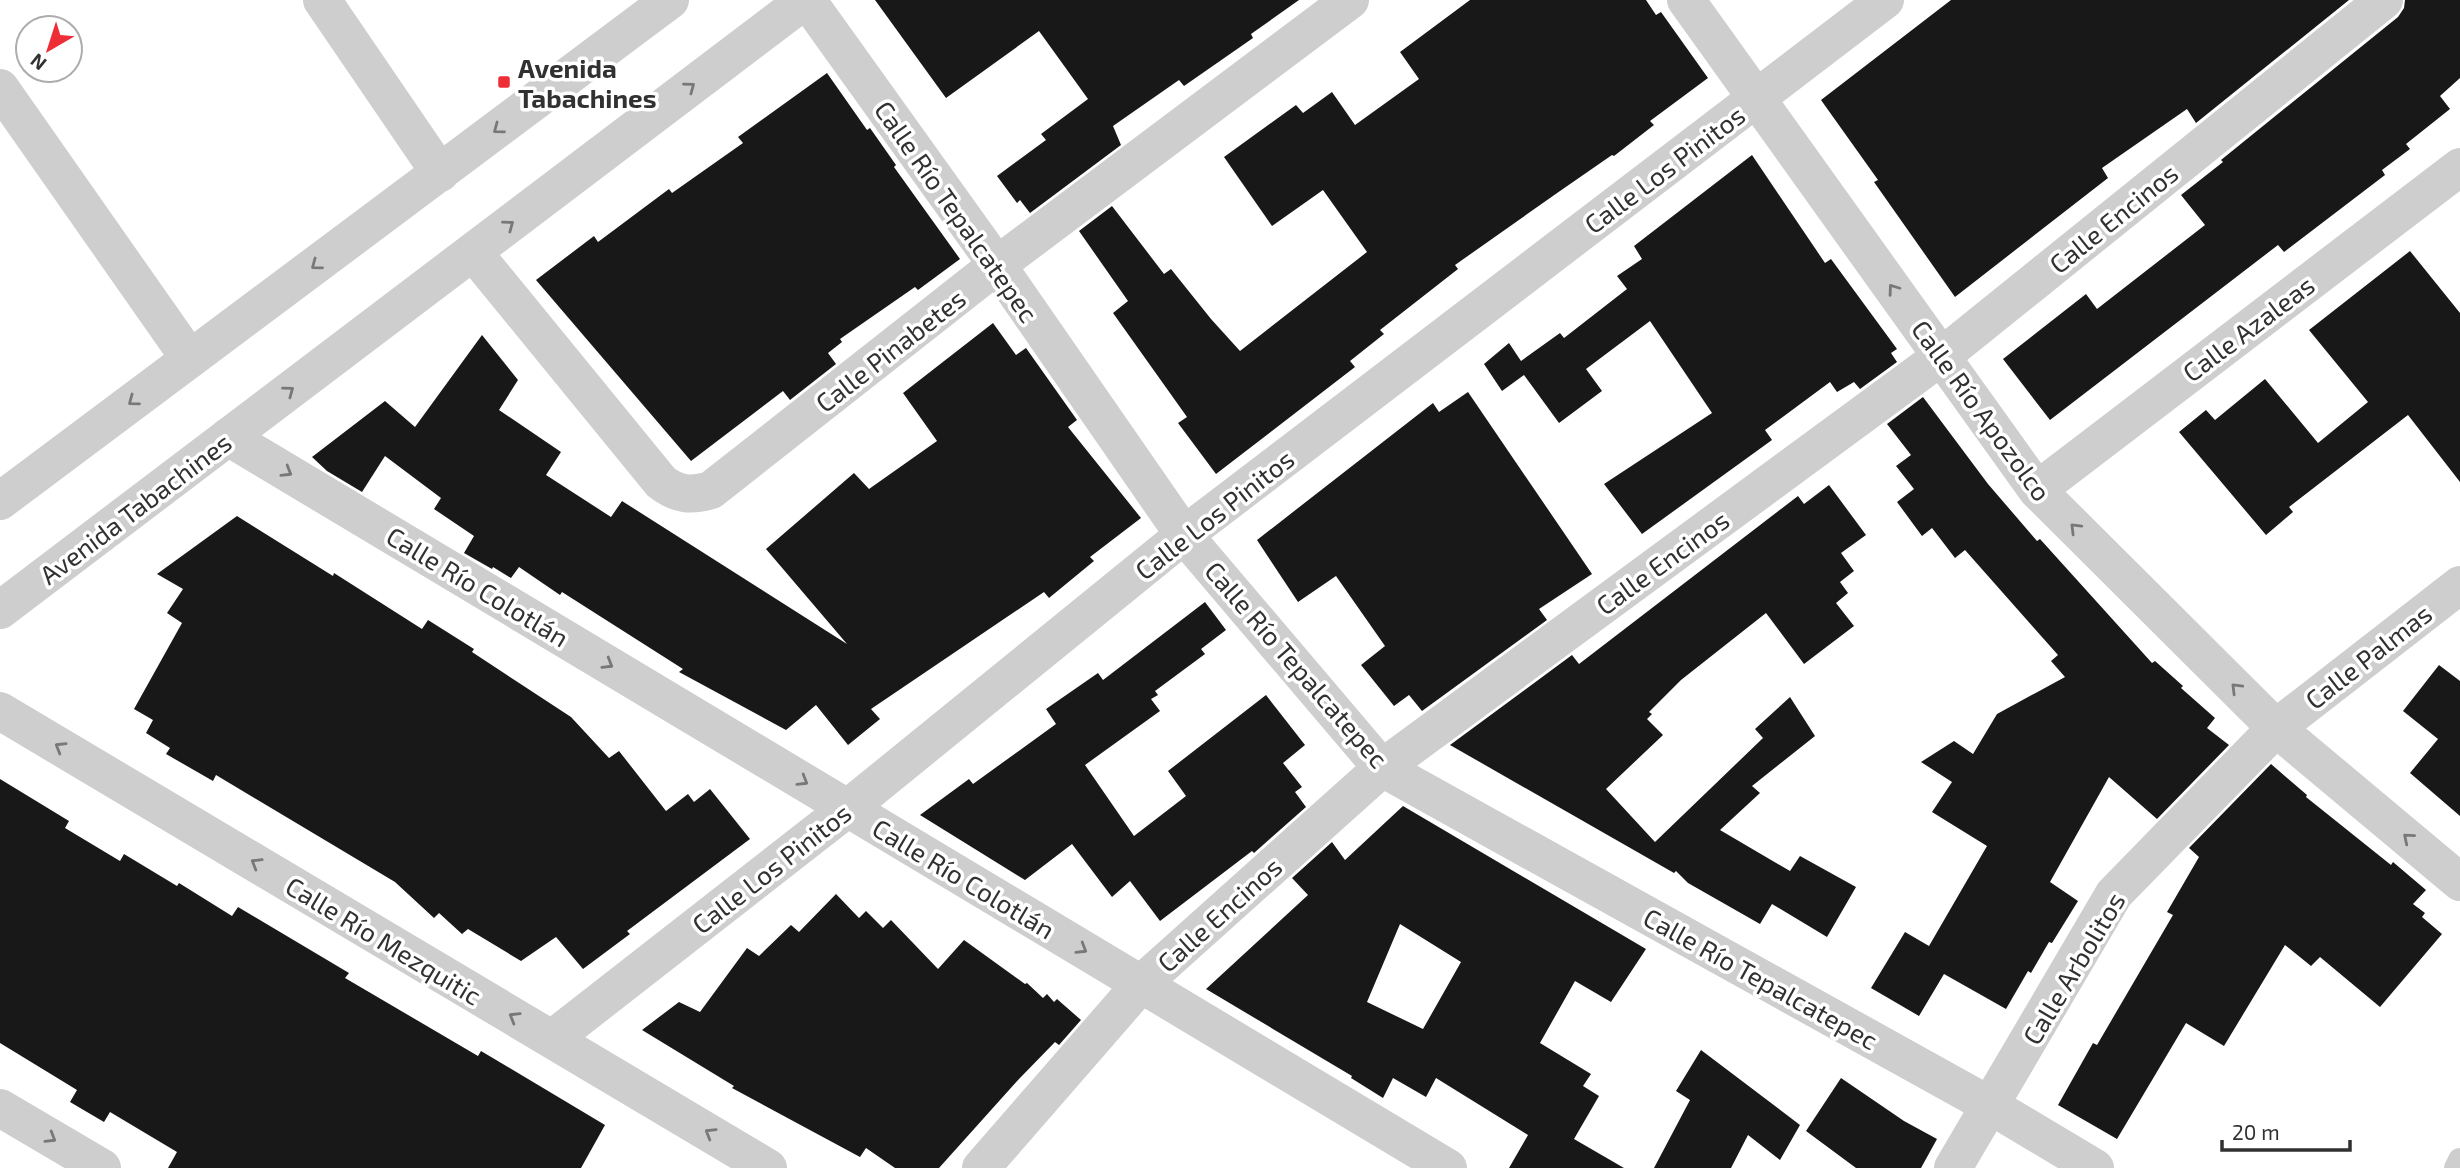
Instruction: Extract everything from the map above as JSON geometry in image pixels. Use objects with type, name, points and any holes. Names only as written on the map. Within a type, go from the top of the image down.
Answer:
[{"type":"street","points":[[322,0],[440,173]]},
{"type":"street","points":[[0,501],[670,0]]},
{"type":"street","name":"Avenida Tabachines","points":[[0,610],[806,0]]},
{"type":"street","name":"Calle Río Tepalcatepec","points":[[806,0],[997,265],[1184,535],[1382,768],[1991,1106],[2095,1168]]},
{"type":"street","name":"Calle Pinabetes","points":[[473,253],[661,482],[682,494],[711,490],[997,265],[1350,0]]},
{"type":"street","name":"Calle Río Apozolco","points":[[1686,0],[2037,490],[2276,728],[2460,881]]},
{"type":"street","name":"Calle Los Pinitos","points":[[552,1039],[848,808],[1184,535],[1885,0]]},
{"type":"street","name":"Calle Encinos","points":[[981,1168],[1141,984],[1382,768],[1942,356],[2384,0]]},
{"type":"street","points":[[0,88],[190,359]]},
{"type":"street","name":"Calle Azaleas","points":[[2037,490],[2460,167]]},
{"type":"street","name":"Calle Río Colotlán","points":[[228,437],[1448,1168]]},
{"type":"street","name":"Calle Palmas","points":[[2276,728],[2460,585]]},
{"type":"street","name":"Calle Río Mezquitic","points":[[0,711],[768,1168]]},
{"type":"street","name":"Calle Arbolitos","points":[[1954,1168],[2114,894],[2276,728]]},
{"type":"street","points":[[0,1108],[102,1168]]},
{"type":"lane","points":[[2456,1168],[2460,1160]]},
{"type":"building","points":[[875,0],[1299,0],[1251,34],[1253,38],[1184,86],[1179,80],[1113,126],[1121,145],[1030,213],[1020,200],[1017,203],[997,176],[1046,140],[1041,134],[1088,99],[1039,31],[946,98]]},
{"type":"building","points":[[1470,0],[1646,0],[1656,15],[1661,12],[1708,78],[1650,121],[1654,125],[1614,156],[1455,265],[1458,269],[1380,330],[1384,334],[1350,361],[1355,367],[1216,474],[1178,423],[1187,417],[1113,313],[1128,301],[1079,231],[1112,206],[1164,274],[1171,269],[1240,351],[1367,252],[1323,190],[1272,226],[1224,157],[1296,105],[1303,113],[1332,92],[1355,125],[1419,79],[1400,52]]},
{"type":"building","points":[[1951,0],[2349,0],[2196,123],[2187,109],[2102,168],[2108,178],[1955,297],[1874,182],[1878,180],[1821,100]]},
{"type":"building","points":[[2405,0],[2460,0],[2460,78],[2440,96],[2450,109],[2406,144],[2410,149],[2382,170],[2385,175],[2284,252],[2278,245],[2050,420],[2003,359],[2086,294],[2097,309],[2205,225],[2181,195],[2398,17],[2404,8]]},
{"type":"building","points":[[827,73],[867,130],[870,128],[896,165],[894,167],[960,259],[918,290],[915,287],[840,339],[842,342],[828,353],[836,364],[790,400],[783,391],[691,461],[536,280],[594,236],[598,242],[669,189],[672,193],[743,143],[738,137]]},
{"type":"building","points":[[1752,155],[1825,263],[1831,259],[1897,349],[1891,353],[1897,362],[1860,389],[1854,382],[1837,392],[1830,382],[1765,430],[1772,440],[1642,534],[1604,484],[1712,413],[1650,321],[1586,369],[1602,391],[1559,423],[1524,375],[1502,391],[1484,364],[1509,343],[1521,361],[1560,333],[1564,338],[1627,289],[1617,276],[1642,259],[1634,246]]},
{"type":"building","points":[[2410,251],[2460,313],[2460,482],[2408,415],[2289,507],[2293,512],[2266,535],[2179,432],[2206,410],[2215,420],[2265,379],[2318,443],[2368,402],[2309,330]]},
{"type":"building","points":[[993,323],[1016,355],[1026,348],[1077,420],[1068,427],[1141,518],[1090,557],[1094,561],[1049,598],[1044,592],[871,709],[880,719],[848,745],[816,705],[786,730],[679,672],[683,669],[562,592],[560,595],[519,567],[511,578],[464,553],[474,536],[434,509],[441,498],[385,456],[362,492],[327,471],[312,457],[385,401],[415,427],[482,335],[518,380],[499,410],[561,452],[546,475],[611,517],[622,501],[847,644],[766,549],[854,473],[869,489],[937,441],[903,393]]},
{"type":"building","points":[[1468,392],[1592,574],[1539,609],[1547,620],[1422,711],[1409,695],[1394,706],[1361,665],[1385,646],[1336,576],[1298,602],[1257,540],[1433,403],[1439,412]]},
{"type":"building","points":[[1923,397],[1988,484],[2037,541],[2040,539],[2152,663],[2155,661],[2215,718],[2207,728],[2229,745],[2157,819],[2109,777],[2050,882],[2078,901],[2031,973],[2028,971],[2006,1009],[1944,974],[1919,1016],[1871,988],[1905,932],[1929,946],[1987,846],[1932,812],[1952,782],[1921,762],[1954,741],[1973,754],[1997,714],[2065,677],[2051,661],[2058,655],[1965,550],[1955,558],[1932,528],[1922,536],[1897,502],[1914,489],[1896,466],[1911,455],[1887,424]]},
{"type":"building","points":[[1829,485],[1866,535],[1841,553],[1854,571],[1840,582],[1848,593],[1836,603],[1854,626],[1804,664],[1766,613],[1681,680],[1649,712],[1652,714],[1647,719],[1663,735],[1606,789],[1655,842],[1763,738],[1755,729],[1790,697],[1815,736],[1752,786],[1760,793],[1720,830],[1790,871],[1800,856],[1856,887],[1827,937],[1772,904],[1760,924],[1688,883],[1676,871],[1674,873],[1450,745],[1572,655],[1579,664],[1798,496],[1804,504]]},
{"type":"building","points":[[237,516],[422,629],[428,620],[474,649],[472,652],[571,717],[609,758],[619,751],[666,811],[688,794],[694,802],[710,789],[750,839],[627,931],[630,934],[583,969],[556,937],[521,961],[468,929],[462,934],[439,913],[434,918],[395,882],[216,775],[213,781],[166,754],[170,748],[146,733],[153,720],[134,709],[182,623],[167,613],[183,589],[157,574]]},
{"type":"building","points":[[1205,602],[1226,630],[1201,649],[1205,654],[1155,691],[1158,695],[1151,699],[1160,711],[1085,765],[1134,836],[1186,796],[1168,771],[1266,695],[1305,745],[1283,763],[1302,787],[1295,792],[1306,807],[1254,853],[1252,851],[1160,921],[1130,881],[1112,897],[1072,844],[1025,880],[920,815],[969,779],[973,784],[1056,724],[1046,709],[1098,673],[1103,680]]},
{"type":"building","points":[[2439,665],[2460,681],[2460,816],[2410,773],[2438,739],[2403,711]]},
{"type":"building","points":[[2271,764],[2307,795],[2306,797],[2426,890],[2413,904],[2425,913],[2422,917],[2442,934],[2380,1007],[2320,957],[2311,966],[2285,945],[2224,1046],[2186,1023],[2117,1139],[2058,1105],[2093,1043],[2097,1045],[2173,915],[2167,912],[2199,857],[2189,848]]},
{"type":"building","points":[[0,779],[69,821],[65,828],[120,861],[124,854],[177,886],[179,883],[232,916],[238,907],[349,973],[345,978],[478,1056],[481,1051],[605,1125],[581,1168],[168,1168],[177,1152],[110,1112],[104,1122],[70,1102],[77,1090],[0,1043]]},
{"type":"building","points":[[1403,806],[1646,949],[1611,1002],[1575,981],[1540,1043],[1591,1074],[1583,1086],[1599,1096],[1574,1139],[1624,1168],[1509,1168],[1528,1135],[1436,1078],[1426,1097],[1393,1078],[1383,1098],[1351,1078],[1352,1076],[1206,989],[1308,895],[1292,878],[1332,842],[1345,860]],"holes":[[[1400,924],[1461,962],[1423,1029],[1367,1002]]]},
{"type":"building","points":[[836,894],[859,918],[866,911],[883,928],[891,920],[938,969],[964,940],[1027,983],[1043,998],[1047,994],[1054,1002],[1057,999],[1081,1020],[1059,1045],[1055,1042],[1019,1079],[939,1168],[895,1168],[866,1148],[860,1157],[732,1088],[734,1086],[642,1030],[679,1002],[700,1012],[747,948],[759,956],[791,925],[799,932]]},
{"type":"building","points":[[1701,1050],[1800,1125],[1780,1160],[1748,1135],[1731,1168],[1654,1168],[1690,1100],[1676,1091]]},
{"type":"building","points":[[1841,1078],[1904,1121],[1937,1139],[1921,1168],[1856,1168],[1806,1131]]},
{"type":"place","name":"Avenida Tabachines","points":[[504,82]]}]
